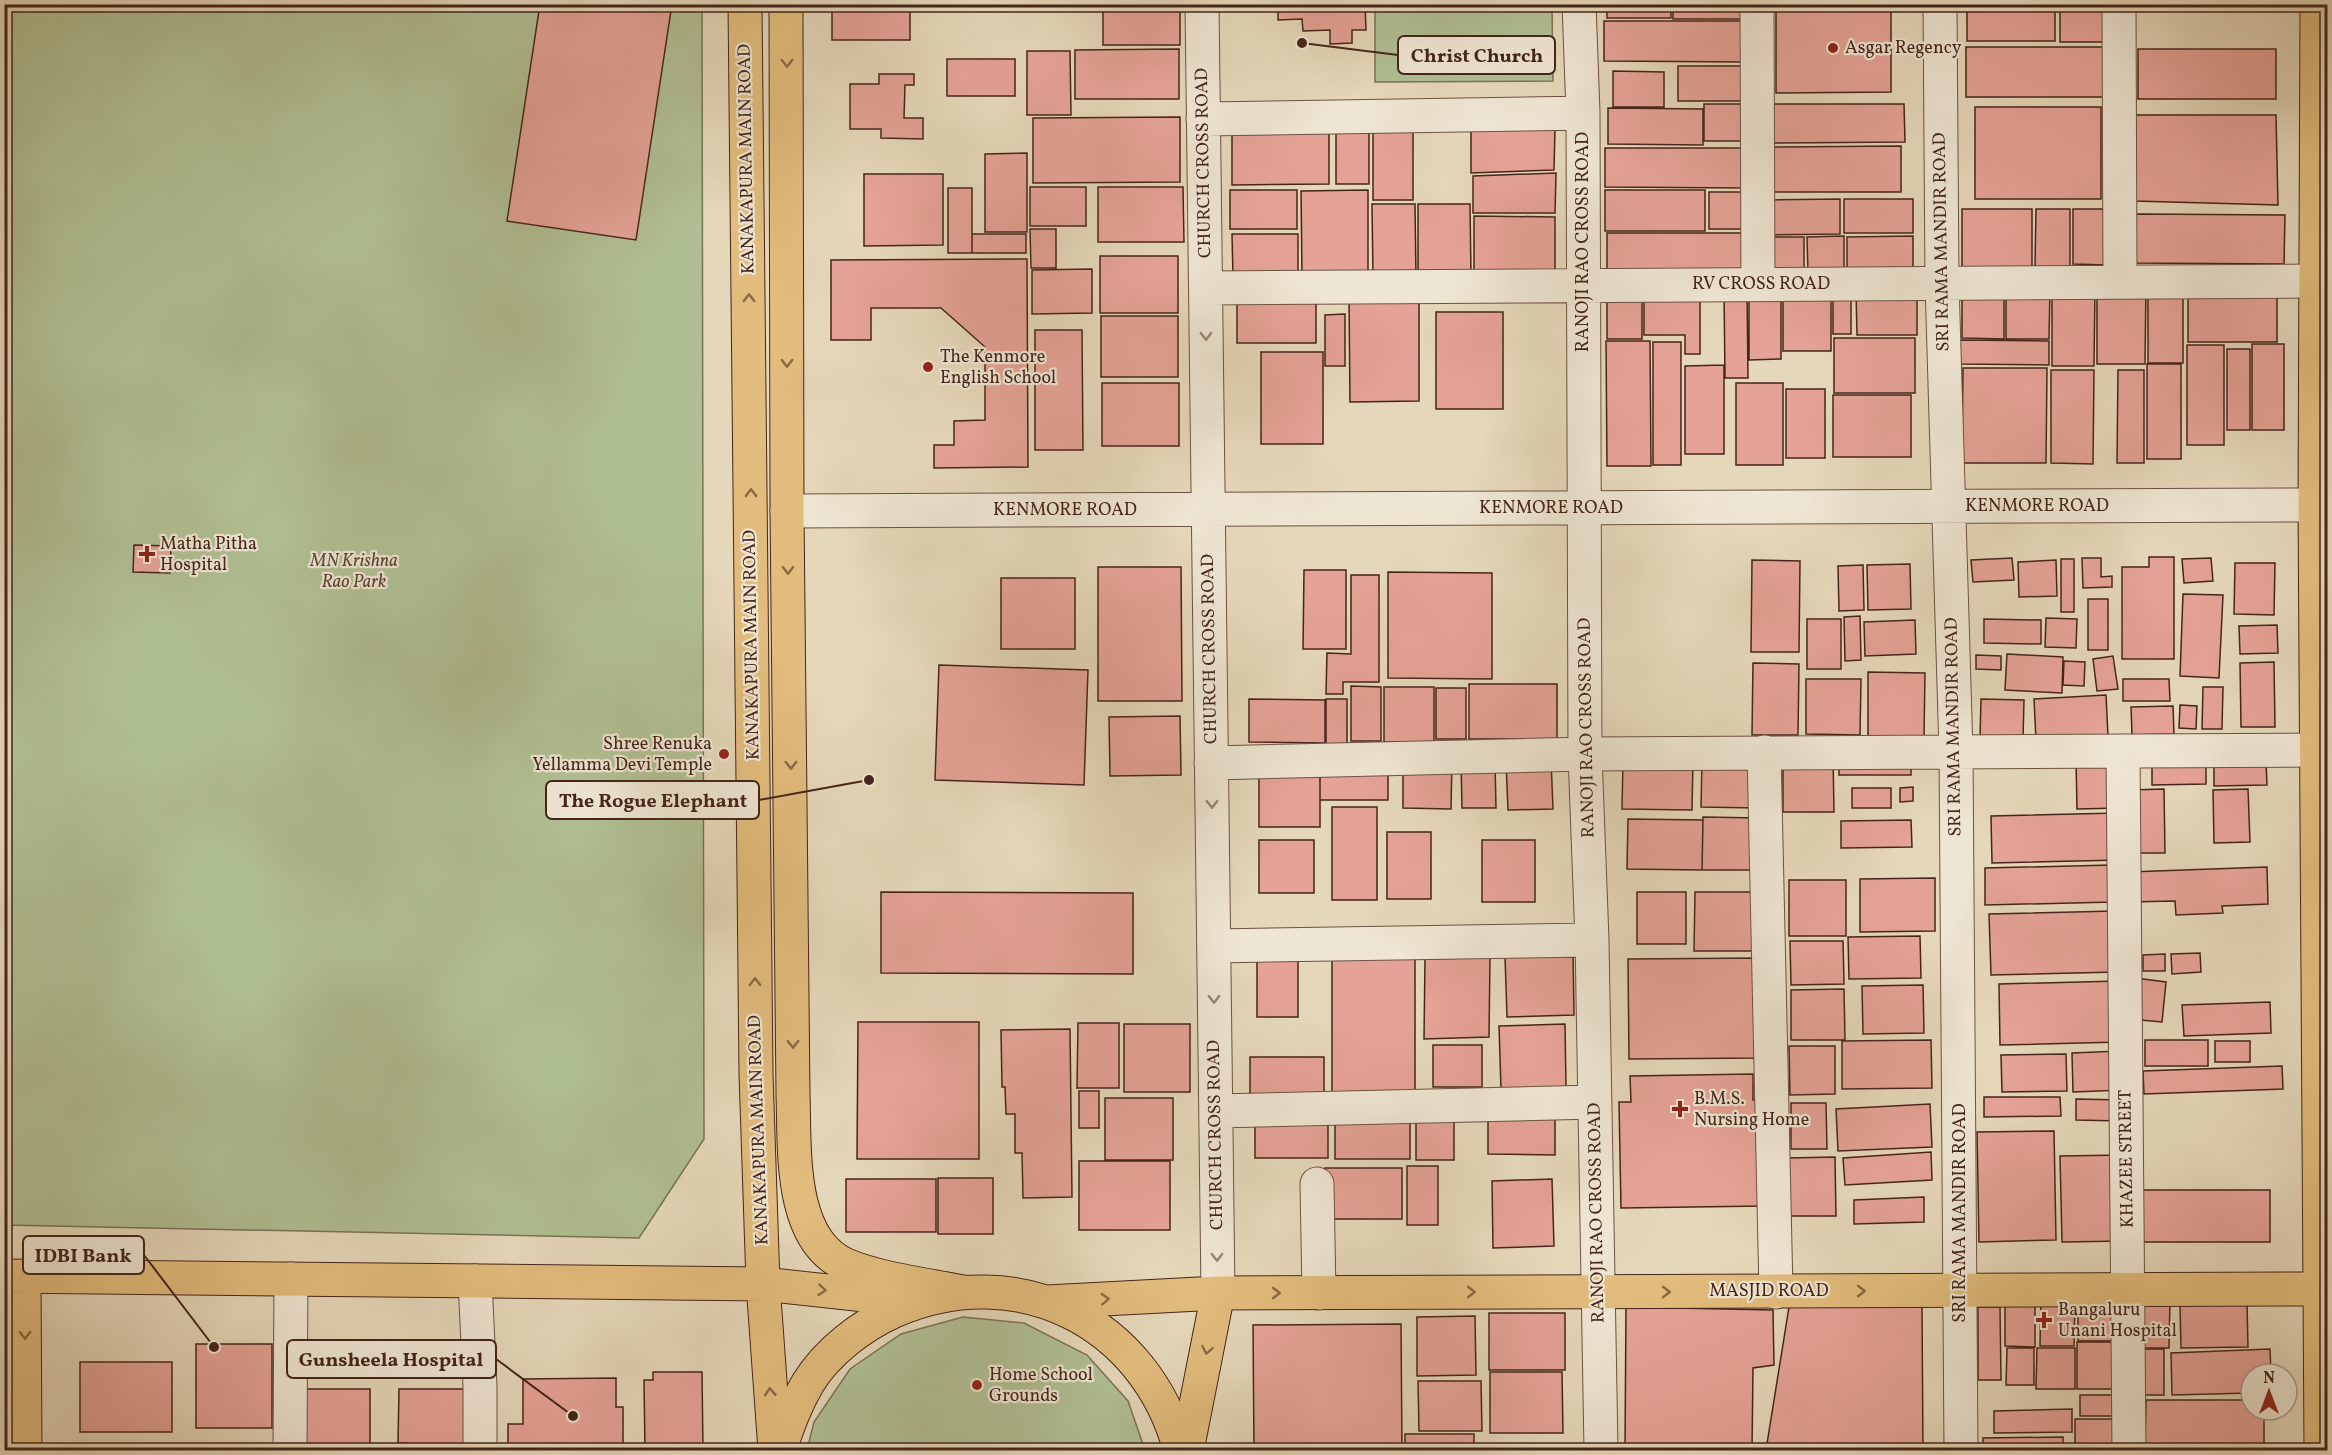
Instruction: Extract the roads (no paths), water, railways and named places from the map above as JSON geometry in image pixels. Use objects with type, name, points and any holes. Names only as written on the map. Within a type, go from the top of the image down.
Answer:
[{"type":"main road","name":"KANAKAPURA MAIN ROAD","points":[[745,4],[756,1074],[763,1284],[775,1450]]},
{"type":"main road","points":[[786,4],[787,511],[793,1095],[797,1182],[808,1223],[820,1247],[845,1265],[896,1279],[963,1292],[1020,1295],[1047,1302],[1088,1322],[1123,1349],[1152,1383],[1173,1423],[1180,1450]]},
{"type":"main road","points":[[2317,4],[2315,505],[2321,1450]]},
{"type":"main road","points":[[25,1450],[14,1276],[763,1284],[917,1301]]},
{"type":"main road","name":"MASJID ROAD","points":[[1047,1302],[1218,1293],[2320,1290]]},
{"type":"main road","points":[[780,1450],[788,1422],[809,1382],[839,1347],[876,1320],[917,1301],[963,1292]]},
{"type":"main road","points":[[1187,1450],[1218,1293]]},
{"type":"street","name":"CHURCH CROSS ROAD","points":[[1202,4],[1218,1293]]},
{"type":"street","name":"RANOJI RAO CROSS ROAD","points":[[1579,4],[1583,113],[1586,754],[1592,940],[1601,1450]]},
{"type":"street","points":[[1757,4],[1758,284]]},
{"type":"street","name":"SRI RAMA MANDIR ROAD","points":[[1940,4],[1942,283],[1956,752],[1961,1450]]},
{"type":"street","points":[[2119,4],[2120,282]]},
{"type":"street","points":[[1203,119],[1583,113]]},
{"type":"street","name":"RV CROSS ROAD","points":[[1206,288],[2316,281]]},
{"type":"street","name":"KENMORE ROAD","points":[[787,511],[2315,505]]},
{"type":"street","points":[[1211,764],[1586,754],[2317,750]]},
{"type":"street","name":"KHAZEE STREET","points":[[2123,751],[2129,1450]]},
{"type":"street","points":[[1764,752],[1776,1292]]},
{"type":"street","points":[[1214,946],[1592,940]]},
{"type":"street","points":[[1216,1111],[1595,1102]]},
{"type":"street","points":[[1317,1184],[1319,1293]]},
{"type":"street","points":[[290,1450],[291,1279]]},
{"type":"street","points":[[475,1281],[480,1386],[480,1450]]},
{"type":"place","name":"Christ Church","points":[[1302,43]]},
{"type":"place","name":"Asgar Regency","points":[[1833,48]]},
{"type":"place","name":"The Kenmore English School","points":[[928,367]]},
{"type":"place","name":"Matha Pitha Hospital","points":[[147,554]]},
{"type":"place","name":"Shree Renuka Yellamma Devi Temple","points":[[724,754]]},
{"type":"place","name":"The Rogue Elephant","points":[[869,780]]},
{"type":"place","name":"B.M.S. Nursing Home","points":[[1680,1109]]},
{"type":"place","name":"Bangaluru Unani Hospital","points":[[2044,1320]]},
{"type":"place","name":"IDBI Bank","points":[[214,1347]]},
{"type":"place","name":"Home School Grounds","points":[[977,1385]]},
{"type":"place","name":"Gunsheela Hospital","points":[[573,1416]]},
{"type":"park label","name":"MN Krishna Rao Park","points":[[354,571]]}]
